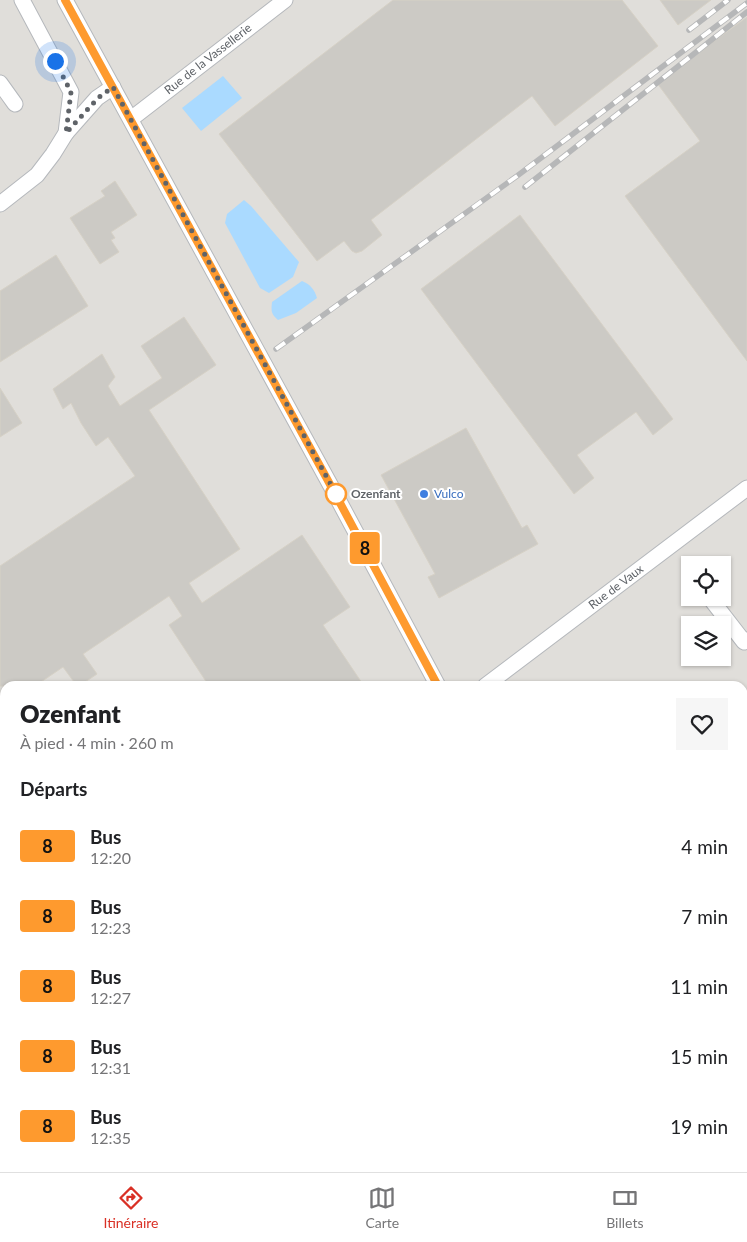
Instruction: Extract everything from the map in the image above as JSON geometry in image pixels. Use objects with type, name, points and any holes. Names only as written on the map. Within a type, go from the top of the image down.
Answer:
[{"type":"street","points":[[22,0],[71,92],[66,133]]},
{"type":"street","points":[[66,0],[328,479],[435,681]]},
{"type":"street","name":"Rue de la Vassellerie","points":[[131,119],[285,0]]},
{"type":"street","points":[[0,83],[15,104]]},
{"type":"street","points":[[0,204],[37,175],[66,133],[98,98],[113,87]]},
{"type":"street","name":"Rue de Vaux","points":[[492,681],[747,488]]},
{"type":"street","points":[[716,606],[744,642],[747,640]]},
{"type":"shaded area","points":[[0,0],[747,0],[747,681],[0,681]]},
{"type":"water","points":[[223,76],[242,98],[201,131],[182,108]]},
{"type":"water","points":[[244,200],[299,262],[293,277],[269,293],[260,288],[225,223],[227,214]]},
{"type":"water","points":[[302,281],[312,288],[317,298],[296,313],[278,320],[272,312],[272,302]]},
{"type":"building","points":[[393,0],[622,0],[658,46],[555,126],[532,96],[371,220],[382,235],[362,251],[356,253],[352,251],[344,241],[317,261],[219,134]]},
{"type":"building","points":[[660,0],[711,0],[678,25]]},
{"type":"building","points":[[747,17],[747,361],[625,196],[700,141],[657,83]]},
{"type":"building","points":[[115,181],[137,215],[111,232],[115,238],[111,240],[119,252],[100,264],[70,218],[105,196],[101,191]]},
{"type":"building","points":[[520,215],[673,419],[653,435],[636,412],[577,455],[594,478],[574,494],[421,289]]},
{"type":"building","points":[[56,255],[88,306],[0,362],[0,291]]},
{"type":"building","points":[[184,317],[216,365],[149,410],[240,549],[189,583],[202,603],[302,535],[350,607],[323,625],[361,681],[206,681],[169,625],[182,616],[169,596],[83,654],[97,674],[86,681],[73,681],[63,667],[42,681],[0,681],[0,566],[135,476],[108,437],[96,446],[71,403],[63,409],[53,389],[102,354],[115,377],[108,386],[120,406],[162,378],[141,346]]},
{"type":"building","points":[[0,388],[22,423],[0,437]]},
{"type":"building","points":[[466,428],[522,528],[527,525],[538,544],[439,598],[428,577],[435,574],[381,475]]},
{"type":"railway","points":[[689,30],[728,0]]},
{"type":"railway","points":[[276,349],[517,176],[747,3]]},
{"type":"railway","points":[[525,187],[747,12]]},
{"type":"bus line","name":"8","points":[[65,0],[435,681]]},
{"type":"place","name":"Ozenfant","points":[[336,494]]},
{"type":"place","name":"Vulco","points":[[424,494]]},
{"type":"route","points":[[55,61],[71,92],[66,133],[98,98],[113,87],[336,494]]}]
